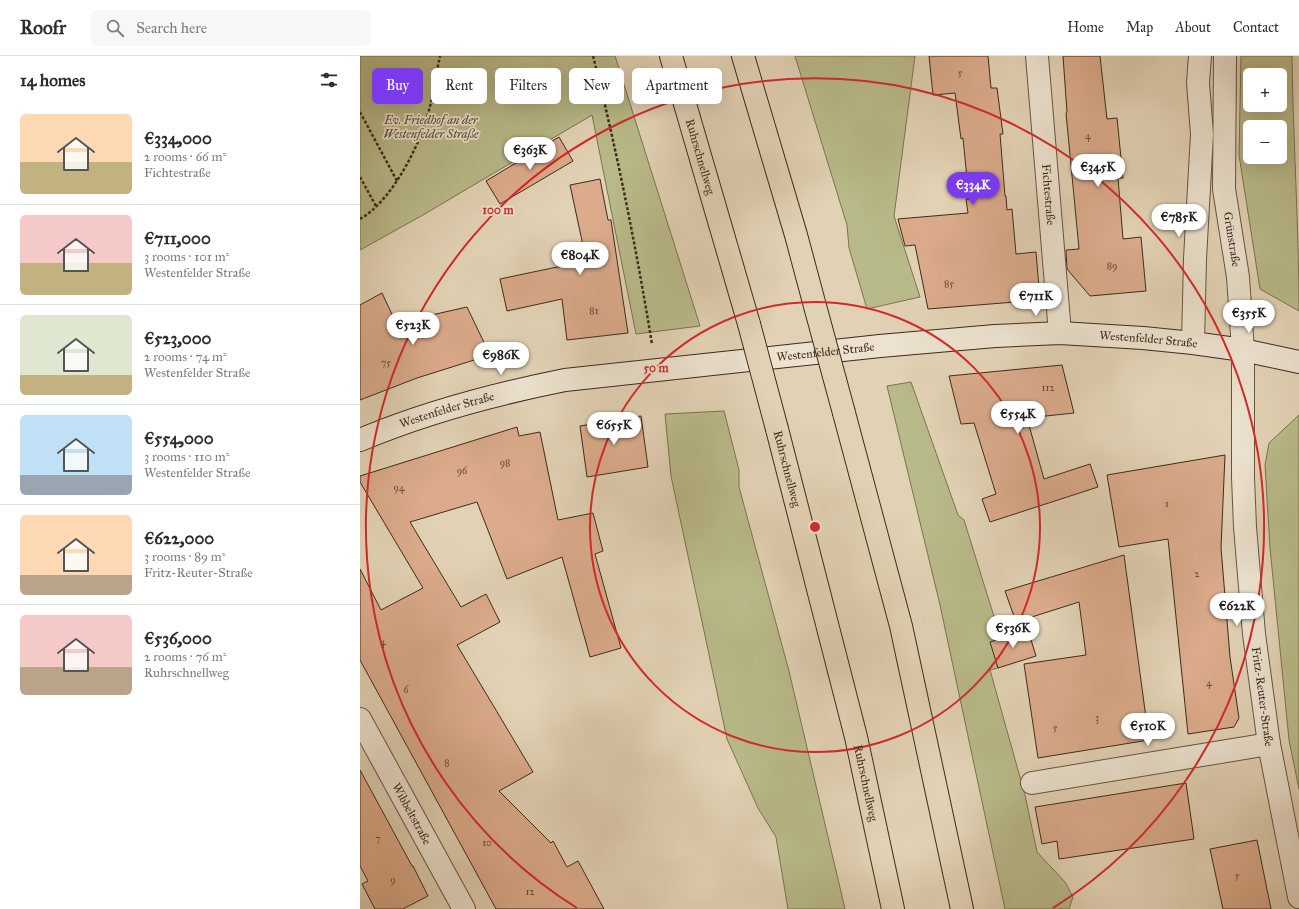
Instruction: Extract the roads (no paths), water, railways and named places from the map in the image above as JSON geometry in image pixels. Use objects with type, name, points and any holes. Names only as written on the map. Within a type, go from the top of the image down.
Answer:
[{"type":"highway","name":"Ruhrschnellweg","points":[[671,56],[749,324],[777,429],[856,737],[893,909]]},
{"type":"highway","points":[[743,56],[796,235],[901,626],[928,745],[962,909]]},
{"type":"street","name":"Fichtestraße","points":[[1037,56],[1060,333]]},
{"type":"street","points":[[1193,343],[1195,259],[1202,134],[1198,83],[1200,56]]},
{"type":"street","name":"Grünstraße","points":[[1225,56],[1224,189],[1238,277],[1243,350]]},
{"type":"street","name":"Westenfelder Straße","points":[[360,440],[430,413],[515,390],[565,380],[880,346],[995,336],[1060,333],[1143,338],[1243,350],[1299,362]]},
{"type":"street","name":"Fritz-Reuter-Straße","points":[[1243,350],[1245,527],[1254,634],[1269,744],[1299,897]]},
{"type":"street","name":"Wibbeltstraße","points":[[360,719],[464,909]]},
{"type":"street","points":[[1032,783],[1269,744]]},
{"type":"park label","name":"Ev. Friedhof an der Westenfelder Straße","points":[[431,127]]}]
